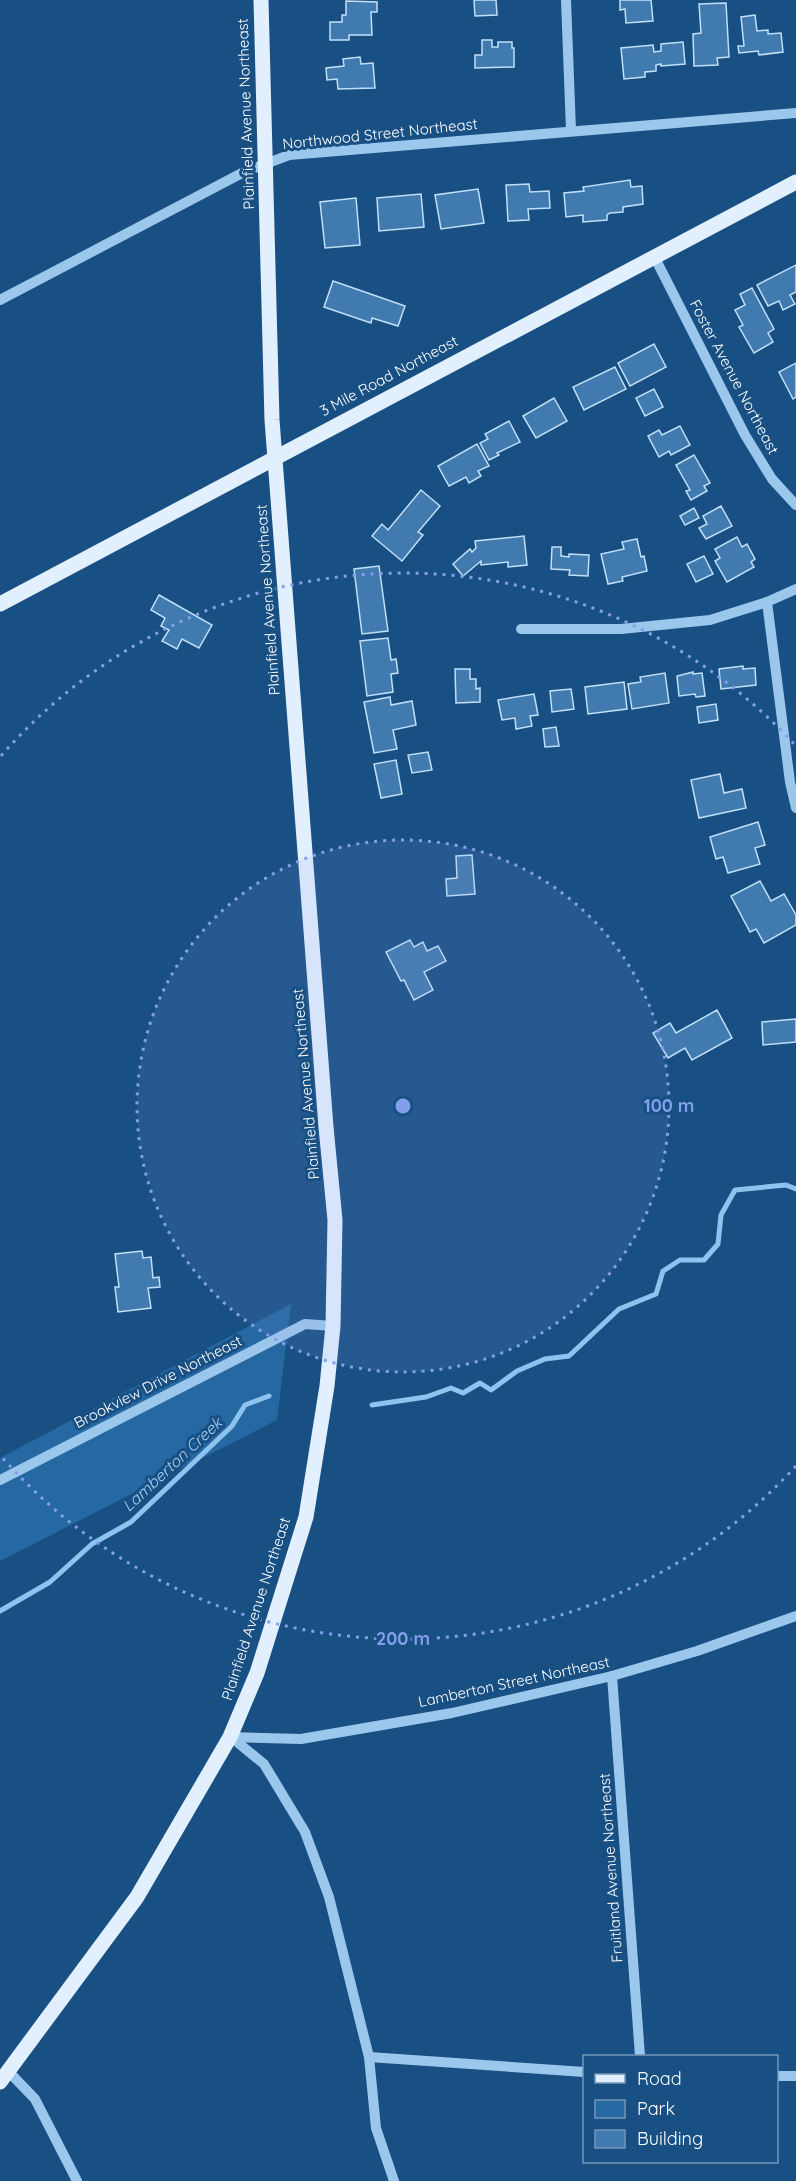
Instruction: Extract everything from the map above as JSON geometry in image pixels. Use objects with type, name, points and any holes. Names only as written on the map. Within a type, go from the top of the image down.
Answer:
[{"type":"main road","name":"Plainfield Avenue Northeast","points":[[5,2077],[137,1897],[230,1737],[257,1674],[306,1516],[327,1386],[333,1326],[335,1220],[272,420],[261,0]]},
{"type":"main road","name":"3 Mile Road Northeast","points":[[0,604],[796,182]]},
{"type":"street","points":[[566,0],[571,130]]},
{"type":"street","name":"Northwood Street Northeast","points":[[0,300],[242,173],[289,155],[796,113]]},
{"type":"street","name":"Foster Avenue Northeast","points":[[654,256],[745,435],[772,478],[796,506]]},
{"type":"street","points":[[521,629],[621,629],[710,620],[767,602],[796,589]]},
{"type":"street","points":[[767,602],[790,782],[796,808]]},
{"type":"street","name":"Brookview Drive Northeast","points":[[0,1480],[305,1324],[333,1326]]},
{"type":"street","name":"Lamberton Street Northeast","points":[[230,1737],[301,1739],[452,1713],[612,1676],[697,1651],[796,1616]]},
{"type":"street","name":"Fruitland Avenue Northeast","points":[[612,1676],[640,2055]]},
{"type":"street","points":[[230,1737],[264,1764],[305,1832],[329,1897],[369,2057],[376,2128],[394,2181]]},
{"type":"street","points":[[369,2057],[583,2072]]},
{"type":"street","points":[[778,2076],[796,2076]]},
{"type":"street","points":[[5,2077],[35,2099],[77,2181]]},
{"type":"green space","points":[[291,1304],[277,1420],[0,1561],[0,1458]]},
{"type":"building","points":[[474,0],[496,0],[497,15],[475,16]]},
{"type":"building","points":[[620,0],[651,0],[653,21],[626,23],[625,9],[620,10]]},
{"type":"building","points":[[346,1],[377,2],[377,12],[371,12],[372,35],[349,35],[349,40],[330,40],[330,22],[342,22],[342,15],[346,15]]},
{"type":"building","points":[[726,3],[729,57],[717,58],[718,65],[694,66],[693,34],[701,33],[699,4]]},
{"type":"building","points":[[755,15],[757,31],[768,30],[768,34],[781,33],[783,52],[759,55],[758,51],[739,53],[738,46],[744,46],[741,17]]},
{"type":"building","points":[[482,40],[492,40],[492,47],[498,47],[498,42],[512,42],[514,67],[475,68],[475,55],[482,55]]},
{"type":"building","points":[[683,42],[685,64],[656,65],[656,71],[645,72],[645,77],[624,79],[621,48],[653,45],[654,52],[661,51],[661,44]]},
{"type":"building","points":[[360,57],[361,64],[373,63],[375,88],[338,89],[337,79],[327,80],[326,68],[344,66],[343,59]]},
{"type":"building","points":[[630,180],[631,187],[642,186],[643,204],[623,207],[623,212],[607,215],[607,220],[583,222],[583,215],[566,217],[564,193],[584,191],[583,187]]},
{"type":"building","points":[[529,184],[530,192],[549,191],[550,208],[528,209],[529,220],[508,221],[506,185]]},
{"type":"building","points":[[478,189],[484,223],[441,229],[435,195]]},
{"type":"building","points":[[421,194],[424,227],[379,231],[377,198]]},
{"type":"building","points":[[356,198],[360,245],[325,248],[320,202]]},
{"type":"building","points":[[796,265],[796,292],[790,295],[795,304],[783,310],[779,301],[768,306],[757,285]]},
{"type":"building","points":[[333,281],[405,306],[398,326],[372,318],[371,323],[324,307]]},
{"type":"building","points":[[752,288],[774,329],[768,333],[773,342],[754,353],[739,327],[743,325],[735,310],[745,305],[740,294]]},
{"type":"building","points":[[654,344],[666,367],[630,386],[618,363]]},
{"type":"building","points":[[796,363],[796,397],[793,399],[779,372]]},
{"type":"building","points":[[615,367],[626,389],[584,410],[573,387]]},
{"type":"building","points":[[654,389],[663,407],[645,416],[636,398]]},
{"type":"building","points":[[554,398],[567,421],[536,438],[523,416]]},
{"type":"building","points":[[509,421],[520,442],[497,453],[499,455],[489,460],[480,443],[488,439],[485,434]]},
{"type":"building","points":[[680,426],[690,445],[671,455],[669,451],[659,457],[648,436],[659,430],[662,435]]},
{"type":"building","points":[[477,444],[489,466],[478,471],[481,476],[469,483],[466,477],[449,486],[438,466]]},
{"type":"building","points":[[694,455],[710,483],[704,486],[707,491],[691,500],[686,491],[690,490],[676,465]]},
{"type":"building","points":[[421,490],[440,506],[418,532],[423,535],[402,561],[372,536],[382,524],[388,530]]},
{"type":"building","points":[[721,506],[732,526],[706,539],[699,528],[707,524],[703,516]]},
{"type":"building","points":[[694,508],[699,518],[685,525],[680,516]]},
{"type":"building","points":[[524,536],[527,565],[508,567],[508,562],[481,565],[481,561],[463,576],[453,564],[470,549],[472,552],[476,548],[475,541]]},
{"type":"building","points":[[737,537],[742,547],[747,544],[755,559],[751,562],[754,567],[727,582],[715,561],[720,558],[715,549]]},
{"type":"building","points":[[637,539],[647,571],[622,577],[623,581],[608,584],[601,554],[624,549],[622,542]]},
{"type":"building","points":[[552,547],[561,547],[561,556],[589,555],[588,576],[569,575],[570,570],[551,569]]},
{"type":"building","points":[[704,556],[713,574],[696,582],[687,564]]},
{"type":"building","points":[[379,566],[388,631],[362,634],[354,569]]},
{"type":"building","points":[[159,595],[212,625],[199,648],[182,639],[177,649],[162,641],[169,630],[161,626],[165,618],[151,610]]},
{"type":"building","points":[[388,638],[391,660],[396,659],[398,673],[391,674],[393,692],[367,696],[360,641]]},
{"type":"building","points":[[743,666],[743,669],[755,668],[756,685],[721,689],[719,669]]},
{"type":"building","points":[[455,669],[470,669],[470,679],[476,679],[476,689],[480,688],[480,702],[456,703]]},
{"type":"building","points":[[693,672],[693,674],[702,673],[705,696],[696,697],[695,694],[679,696],[677,676]]},
{"type":"building","points":[[665,673],[669,703],[632,709],[628,684],[641,682],[640,677]]},
{"type":"building","points":[[624,682],[627,709],[588,714],[585,687]]},
{"type":"building","points":[[571,689],[574,709],[552,712],[550,691]]},
{"type":"building","points":[[534,694],[538,715],[530,716],[532,726],[516,729],[515,718],[502,720],[498,700]]},
{"type":"building","points":[[390,697],[391,705],[412,701],[416,725],[393,730],[397,749],[374,753],[364,702]]},
{"type":"building","points":[[716,704],[718,720],[699,723],[697,707]]},
{"type":"building","points":[[556,727],[559,746],[545,747],[543,729]]},
{"type":"building","points":[[428,752],[432,770],[412,773],[408,755]]},
{"type":"building","points":[[396,760],[402,794],[381,798],[374,764]]},
{"type":"building","points":[[720,774],[724,793],[742,789],[746,808],[699,818],[691,780]]},
{"type":"building","points":[[758,822],[765,845],[755,848],[760,864],[728,873],[723,857],[716,859],[710,837]]},
{"type":"building","points":[[472,855],[475,894],[447,896],[446,879],[457,878],[456,856]]},
{"type":"building","points":[[760,881],[771,901],[784,894],[796,915],[796,925],[764,943],[756,929],[750,932],[731,896]]},
{"type":"building","points":[[410,940],[414,947],[423,942],[427,951],[438,946],[446,961],[424,972],[433,990],[414,1000],[386,952]]},
{"type":"building","points":[[717,1010],[732,1038],[692,1060],[685,1048],[668,1058],[653,1033],[670,1023],[676,1033]]},
{"type":"building","points":[[796,1019],[796,1042],[763,1045],[762,1022]]},
{"type":"building","points":[[142,1251],[143,1258],[151,1257],[153,1278],[159,1277],[160,1287],[148,1288],[151,1308],[118,1312],[115,1287],[119,1287],[115,1254]]},
{"type":"waterway","name":"Lamberton Creek","points":[[372,1405],[426,1397],[451,1388],[463,1393],[480,1383],[491,1390],[517,1371],[545,1359],[569,1356],[619,1309],[656,1294],[663,1271],[680,1260],[704,1260],[718,1244],[721,1215],[735,1190],[786,1185],[796,1189]]},
{"type":"waterway","name":"Lamberton Creek","points":[[0,1611],[50,1582],[92,1544],[131,1522],[232,1426],[245,1405],[269,1396]]}]
